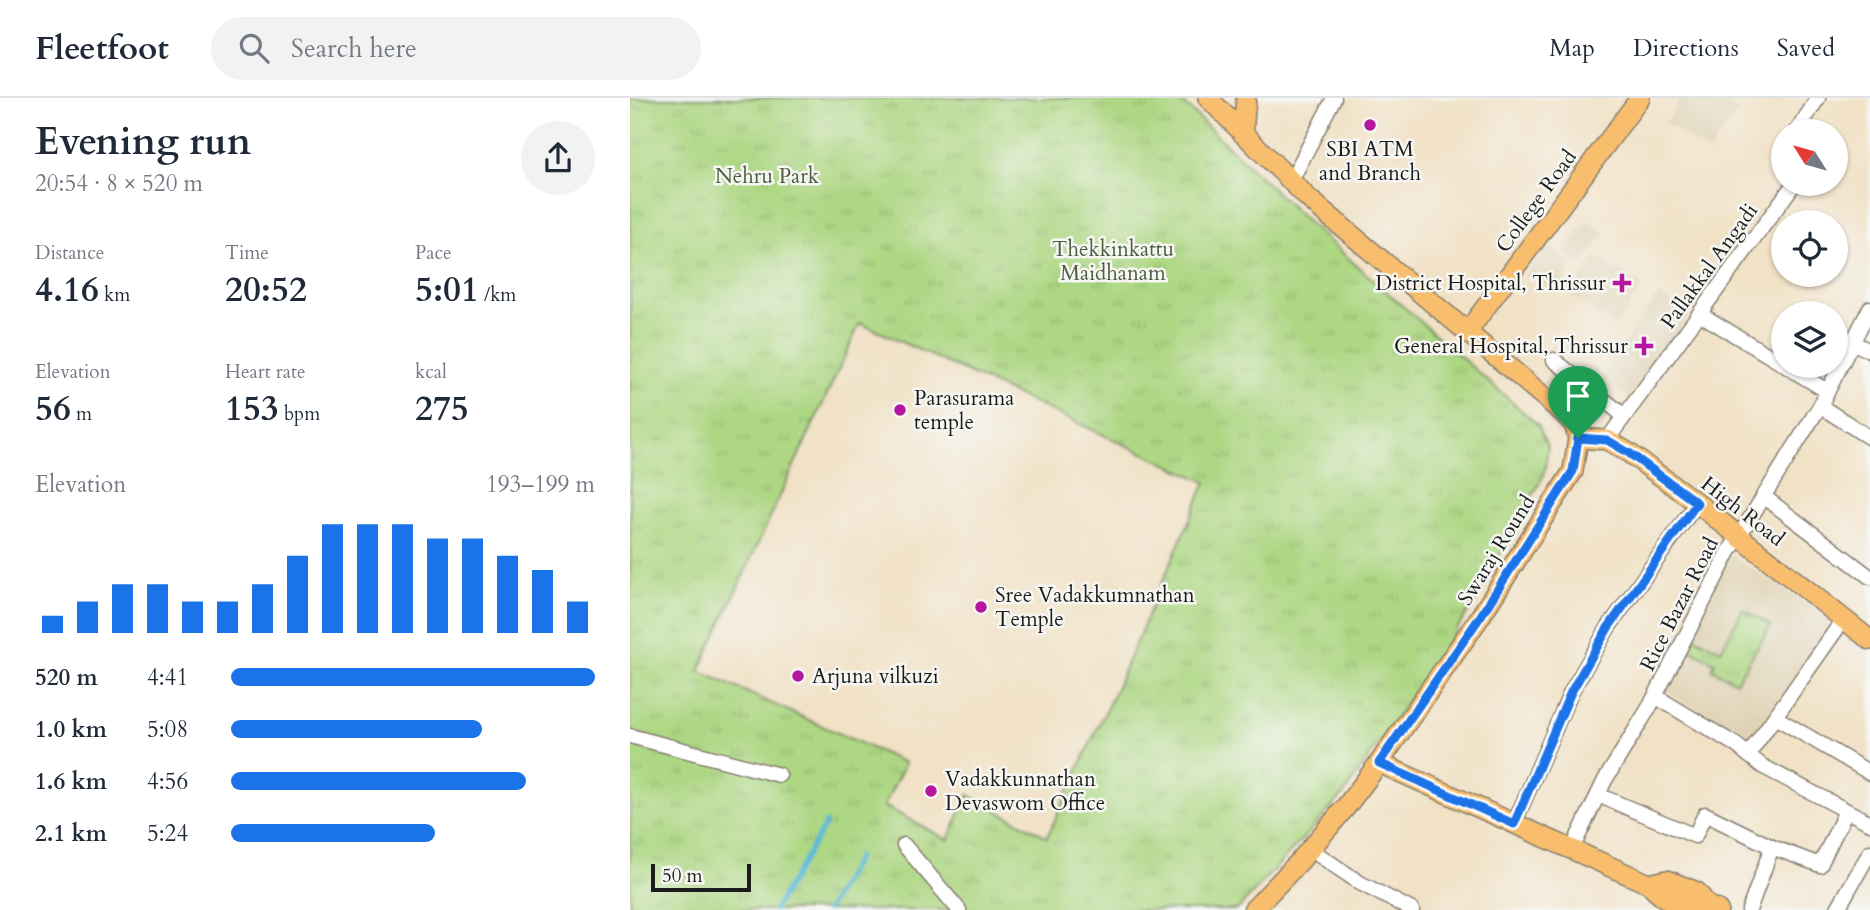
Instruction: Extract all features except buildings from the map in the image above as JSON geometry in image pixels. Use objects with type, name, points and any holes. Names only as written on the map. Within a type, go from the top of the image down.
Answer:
[{"type":"main road","points":[[1208,98],[1291,181],[1357,240],[1562,412],[1574,424],[1578,438]]},
{"type":"main road","points":[[1243,134],[1246,98]]},
{"type":"main road","name":"College Road","points":[[1468,331],[1640,98]]},
{"type":"main road","name":"High Road","points":[[1578,438],[1607,440],[1629,453],[1697,503],[1870,640]]},
{"type":"main road","name":"Swaraj Round","points":[[1253,910],[1310,849],[1379,763],[1480,617],[1573,471],[1578,438]]},
{"type":"main road","points":[[1379,763],[1650,884],[1660,897],[1673,906],[1713,908]]},
{"type":"main road","points":[[1650,884],[1667,880],[1697,892],[1713,908]]},
{"type":"street","points":[[1291,181],[1334,98]]},
{"type":"street","points":[[1805,119],[1818,98]]},
{"type":"street","name":"Pallakkal Angadi","points":[[1607,440],[1785,196]]},
{"type":"street","name":"Rice Bazar Road","points":[[1572,849],[1598,795],[1655,696],[1738,535],[1820,406],[1870,308]]},
{"type":"street","points":[[1700,314],[1771,357]]},
{"type":"street","points":[[1853,342],[1870,351]]},
{"type":"street","points":[[1554,360],[1623,415]]},
{"type":"street","points":[[1806,378],[1828,391]]},
{"type":"street","points":[[1820,406],[1870,438]]},
{"type":"street","points":[[1763,496],[1870,578]]},
{"type":"street","points":[[1514,824],[1571,692],[1608,628],[1697,503]]},
{"type":"street","points":[[1748,755],[1843,620]]},
{"type":"street","points":[[1655,696],[1736,746],[1762,766],[1870,823]]},
{"type":"street","points":[[1775,717],[1870,773]]},
{"type":"street","points":[[630,736],[779,775]]},
{"type":"street","points":[[1598,795],[1695,836],[1705,814],[1772,847],[1820,865],[1846,811]]},
{"type":"street","points":[[904,845],[959,910]]},
{"type":"street","points":[[1749,910],[1772,847]]},
{"type":"street","points":[[1310,849],[1360,883],[1412,910]]},
{"type":"street","points":[[1837,910],[1870,852]]},
{"type":"shaded area","points":[[1681,98],[1720,98],[1738,110],[1709,152],[1665,123]]},
{"type":"shaded area","points":[[1588,221],[1606,233],[1580,265],[1563,252]]},
{"type":"shaded area","points":[[1547,244],[1574,264],[1556,293],[1526,275]]},
{"type":"shaded area","points":[[1596,256],[1642,287],[1615,326],[1571,296]]},
{"type":"shaded area","name":"General Hospital, Thrissur","points":[[1659,294],[1689,316],[1630,399],[1600,377]]},
{"type":"shaded area","points":[[1731,555],[1835,622],[1749,743],[1664,689]]},
{"type":"green space","name":"Thekkinkattu Maidhanam","points":[[630,98],[1178,98],[1305,220],[1538,425],[1548,448],[1544,475],[1471,608],[1344,794],[1237,910],[630,910]],"holes":[[[860,323],[1206,482],[1118,684],[1047,837],[968,795],[948,840],[884,806],[905,763],[699,671]]]},
{"type":"green space","points":[[1743,609],[1771,625],[1736,682],[1712,669],[1715,662],[1685,647],[1691,635],[1721,650]]},
{"type":"waterway","points":[[774,910],[826,823]]},
{"type":"waterway","points":[[827,910],[858,856]]},
{"type":"place","name":"SBI ATM and Branch","points":[[1370,125]]},
{"type":"place","name":"District Hospital, Thrissur","points":[[1622,283]]},
{"type":"place","name":"General Hospital, Thrissur","points":[[1644,346]]},
{"type":"place","name":"Parasurama temple","points":[[900,410]]},
{"type":"place","name":"Sree Vadakkumnathan Temple","points":[[981,607]]},
{"type":"place","name":"Arjuna vilkuzi","points":[[798,676]]},
{"type":"place","name":"Vadakkunnathan Devaswom Office","points":[[931,791]]},
{"type":"route","points":[[1578,438],[1607,440],[1697,503],[1608,628],[1571,692],[1514,824],[1379,763],[1480,617],[1573,471],[1578,438]]},
{"type":"park label","name":"Nehru Park","points":[[767,176]]}]
